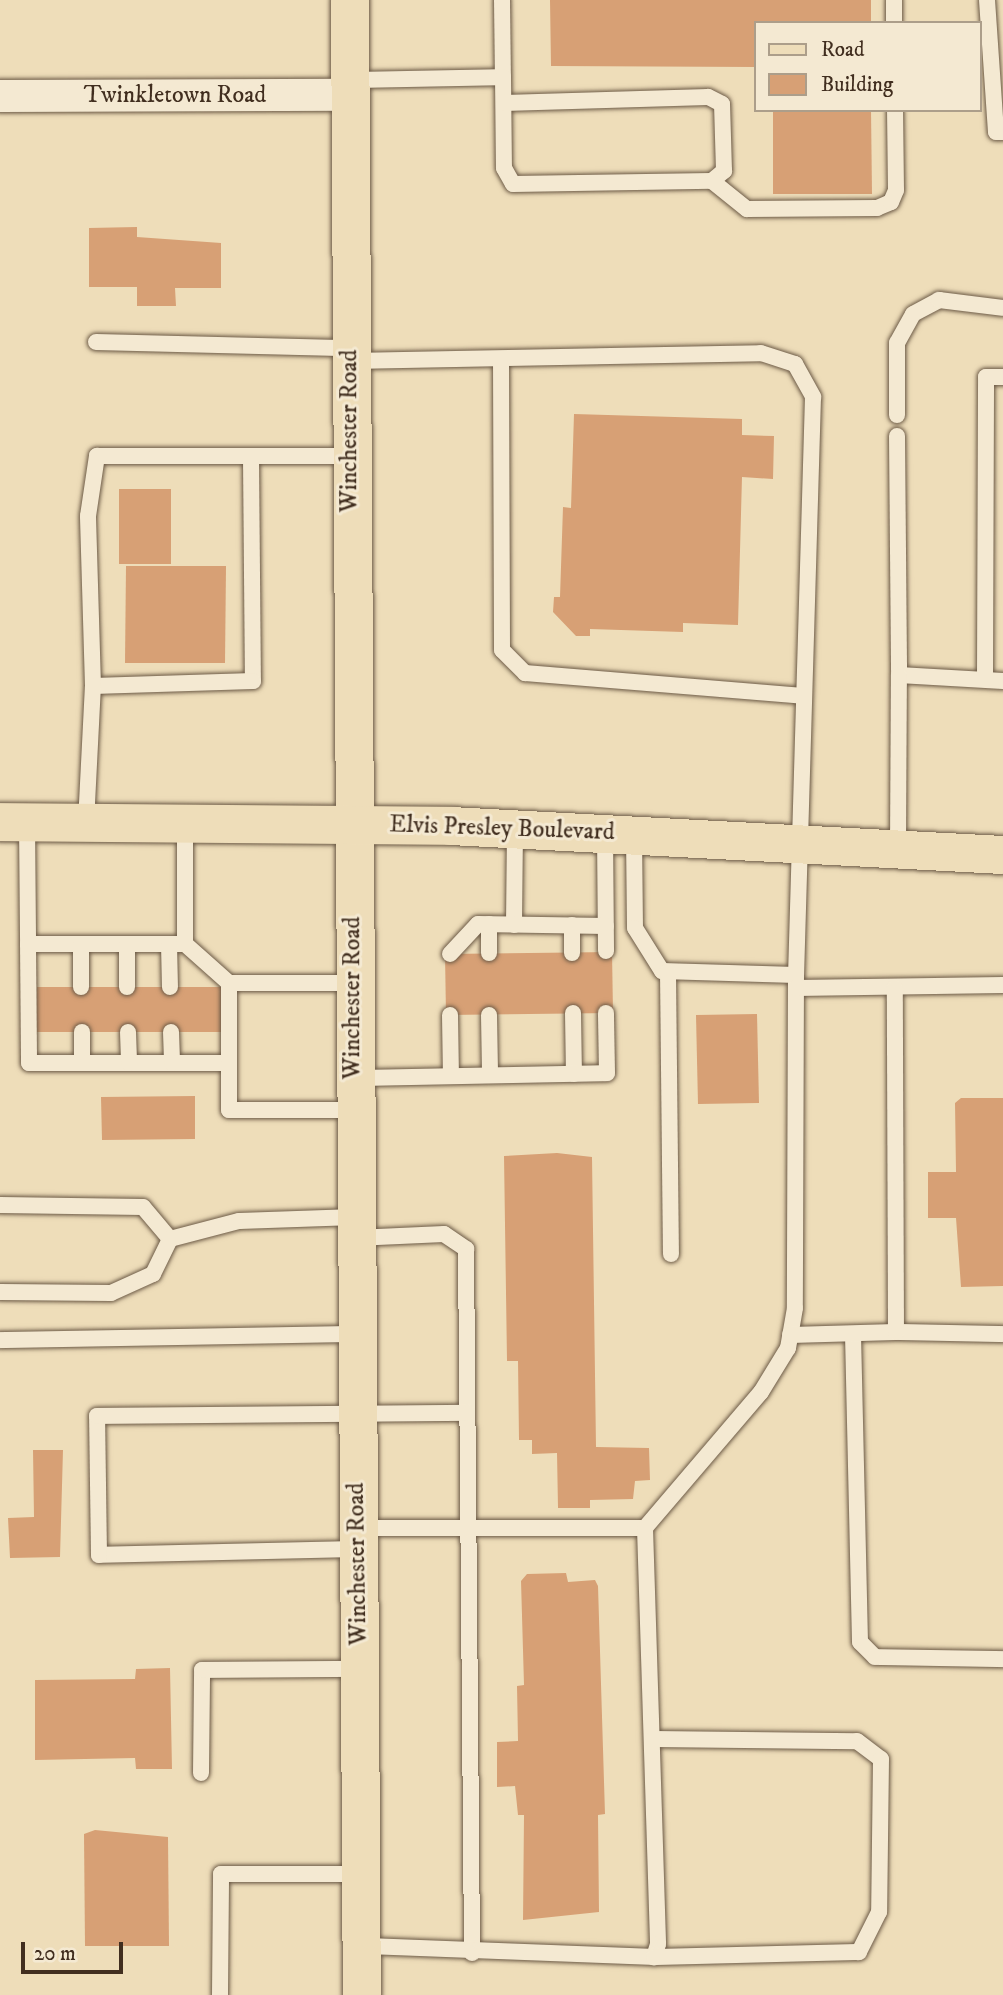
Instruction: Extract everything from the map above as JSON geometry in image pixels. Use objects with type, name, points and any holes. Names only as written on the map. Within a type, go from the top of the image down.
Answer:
[{"type":"main road","name":"Winchester Road","points":[[350,0],[352,824],[362,1995]]},
{"type":"main road","name":"Elvis Presley Boulevard","points":[[13,822],[352,824],[515,829],[1003,855]]},
{"type":"street","name":"Twinkletown Road","points":[[0,96],[350,88]]},
{"type":"lane","points":[[502,0],[504,168],[513,184],[712,181],[724,171],[722,104],[708,97],[504,103]]},
{"type":"lane","points":[[894,0],[894,21]]},
{"type":"lane","points":[[987,0],[996,132],[1003,132]]},
{"type":"lane","points":[[350,88],[503,77]]},
{"type":"lane","points":[[712,181],[747,209],[877,208],[891,202],[895,190],[895,112]]},
{"type":"lane","points":[[897,415],[897,343],[913,314],[939,300],[1003,308]]},
{"type":"lane","points":[[96,342],[501,360],[761,353],[795,364],[813,397],[799,843],[790,1335],[761,1392],[645,1528],[653,1739],[653,1956]]},
{"type":"lane","points":[[501,360],[502,650],[525,673],[803,696]]},
{"type":"lane","points":[[985,676],[986,377],[1003,377]]},
{"type":"lane","points":[[897,436],[898,848]]},
{"type":"lane","points":[[86,822],[93,686],[88,516],[97,456],[251,459],[351,456]]},
{"type":"lane","points":[[93,686],[253,681],[251,459]]},
{"type":"lane","points":[[899,675],[985,676],[1003,681]]},
{"type":"lane","points":[[13,822],[28,944],[29,1063],[229,1063]]},
{"type":"lane","points":[[170,987],[177,944],[185,823]]},
{"type":"lane","points":[[514,925],[515,829]]},
{"type":"lane","points":[[606,951],[606,926],[619,834]]},
{"type":"lane","points":[[619,834],[635,928],[647,956],[668,972],[895,988],[1003,985]]},
{"type":"lane","points":[[450,954],[478,924],[606,926]]},
{"type":"lane","points":[[489,925],[489,953]]},
{"type":"lane","points":[[572,925],[572,953]]},
{"type":"lane","points":[[28,944],[177,944],[229,983],[353,983]]},
{"type":"lane","points":[[81,944],[81,986]]},
{"type":"lane","points":[[127,944],[127,987]]},
{"type":"lane","points":[[668,972],[671,1254]]},
{"type":"lane","points":[[229,983],[229,1110],[354,1094],[451,1076],[607,1073],[607,1013]]},
{"type":"lane","points":[[895,988],[896,1332]]},
{"type":"lane","points":[[573,1013],[574,1074]]},
{"type":"lane","points":[[489,1014],[489,1075]]},
{"type":"lane","points":[[450,1015],[451,1076]]},
{"type":"lane","points":[[82,1031],[82,1063]]},
{"type":"lane","points":[[128,1032],[129,1063]]},
{"type":"lane","points":[[171,1032],[172,1063]]},
{"type":"lane","points":[[0,1205],[143,1207],[170,1239]]},
{"type":"lane","points":[[170,1239],[239,1222],[444,1234],[466,1249],[472,1953]]},
{"type":"lane","points":[[0,1292],[111,1293],[153,1274],[170,1239]]},
{"type":"lane","points":[[790,1335],[896,1332],[1003,1334]]},
{"type":"lane","points":[[0,1340],[356,1334]]},
{"type":"lane","points":[[853,1334],[860,1642],[875,1657],[1003,1660]]},
{"type":"lane","points":[[467,1413],[357,1411],[97,1416],[99,1555],[358,1539],[468,1528],[645,1528]]},
{"type":"lane","points":[[201,1773],[202,1670],[360,1669]]},
{"type":"lane","points":[[362,1946],[472,1953],[653,1956],[859,1952],[879,1912],[881,1759],[857,1741],[653,1739]]},
{"type":"lane","points":[[220,1995],[221,1874],[361,1874]]},
{"type":"building","points":[[550,0],[871,0],[871,21],[754,21],[754,67],[551,66]]},
{"type":"building","points":[[773,112],[871,112],[872,194],[773,194]]},
{"type":"building","points":[[137,227],[137,237],[221,243],[221,288],[175,288],[176,306],[137,306],[137,287],[89,287],[89,228]]},
{"type":"building","points":[[574,414],[742,419],[742,435],[774,436],[773,479],[742,477],[738,625],[683,623],[683,632],[590,629],[590,636],[576,636],[553,612],[554,597],[560,597],[563,507],[571,508]]},
{"type":"building","points":[[119,489],[171,489],[171,564],[119,564]]},
{"type":"building","points":[[126,566],[226,566],[225,663],[125,663]]},
{"type":"building","points":[[612,952],[613,1013],[446,1015],[445,954]]},
{"type":"building","points":[[37,987],[222,987],[222,1032],[36,1032]]},
{"type":"building","points":[[757,1014],[759,1103],[698,1104],[696,1015]]},
{"type":"building","points":[[195,1096],[195,1139],[102,1140],[101,1097]]},
{"type":"building","points":[[961,1098],[1003,1098],[1003,1286],[961,1287],[956,1218],[928,1218],[928,1172],[956,1172],[955,1103]]},
{"type":"building","points":[[557,1153],[592,1157],[596,1447],[649,1448],[650,1480],[635,1481],[633,1499],[590,1500],[590,1508],[558,1508],[557,1453],[532,1454],[532,1440],[519,1440],[518,1361],[507,1361],[504,1156]]},
{"type":"building","points":[[33,1450],[63,1450],[60,1557],[10,1558],[8,1518],[34,1517]]},
{"type":"building","points":[[566,1573],[568,1582],[595,1580],[598,1586],[605,1814],[598,1815],[599,1912],[523,1920],[524,1815],[518,1815],[515,1786],[497,1787],[497,1742],[518,1741],[517,1686],[524,1685],[521,1581],[527,1574]]},
{"type":"building","points":[[170,1668],[172,1769],[136,1769],[135,1758],[35,1760],[35,1680],[135,1679],[136,1669]]},
{"type":"building","points":[[95,1830],[168,1837],[169,1946],[85,1946],[84,1834]]}]
